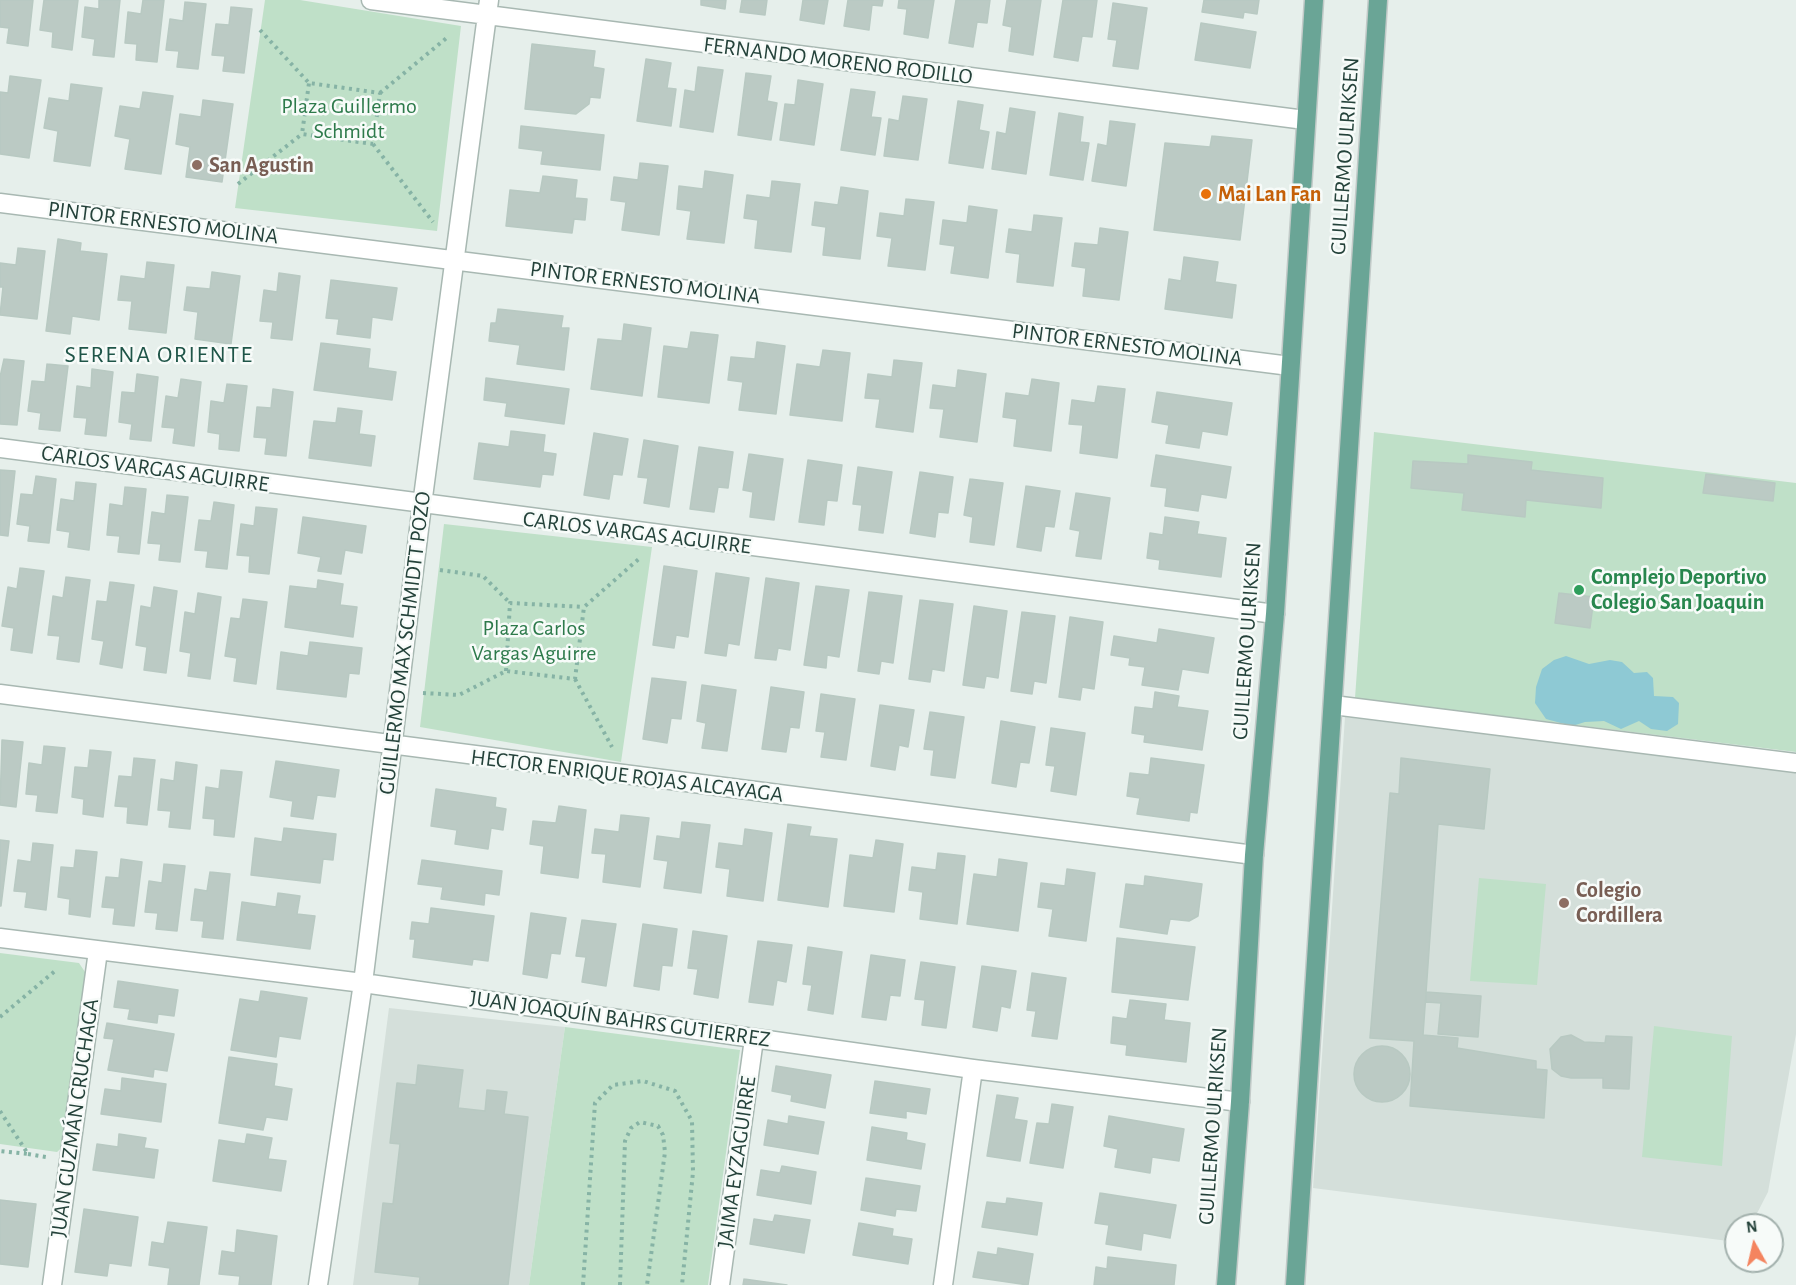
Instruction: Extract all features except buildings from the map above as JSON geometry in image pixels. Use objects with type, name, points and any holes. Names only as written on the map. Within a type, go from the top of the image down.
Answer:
[{"type":"main road","name":"GUILLERMO ULRIKSEN","points":[[1226,1285],[1240,1102],[1254,855],[1275,614],[1314,0]]},
{"type":"main road","name":"GUILLERMO ULRIKSEN","points":[[1295,1285],[1378,0]]},
{"type":"street","name":"FERNANDO MORENO RODILLO","points":[[371,0],[488,8],[1305,120]]},
{"type":"street","name":"GUILLERMO MAX SCHMIDTT POZO","points":[[318,1285],[363,983],[422,505],[488,8]]},
{"type":"street","name":"PINTOR ERNESTO MOLINA","points":[[0,202],[1290,366]]},
{"type":"street","name":"CARLOS VARGAS AGUIRRE","points":[[0,448],[422,505],[1275,614]]},
{"type":"street","name":"HECTOR ENRIQUE ROJAS ALCAYAGA","points":[[0,694],[1254,855]]},
{"type":"street","points":[[1333,705],[1796,763]]},
{"type":"street","name":"JUAN JOAQUÍN BAHRS GUTIERREZ","points":[[0,938],[363,983],[973,1069],[1240,1102]]},
{"type":"street","name":"JUAN GUZMÁN CRUCHAGA","points":[[52,1285],[89,950]]},
{"type":"street","name":"JAIMA EYZAGUIRRE","points":[[720,1285],[754,1038]]},
{"type":"street","points":[[943,1285],[973,1069]]},
{"type":"path","points":[[260,30],[309,83],[380,93]]},
{"type":"path","points":[[373,144],[380,93],[452,33]]},
{"type":"path","points":[[238,184],[302,134],[309,83]]},
{"type":"path","points":[[302,134],[373,144],[439,229]]},
{"type":"path","points":[[615,752],[575,679],[584,607],[643,555]]},
{"type":"path","points":[[436,570],[483,576],[510,603],[584,607]]},
{"type":"path","points":[[506,671],[510,603]]},
{"type":"path","points":[[420,692],[459,695],[506,671],[575,679]]},
{"type":"path","points":[[0,1017],[89,950]]},
{"type":"path","points":[[584,1285],[595,1103],[614,1085],[643,1081],[675,1091],[692,1121],[693,1172],[682,1285]]},
{"type":"path","points":[[0,1111],[28,1155],[0,1150]]},
{"type":"path","points":[[620,1285],[625,1142],[631,1128],[640,1122],[658,1126],[663,1135],[665,1152],[647,1285]]},
{"type":"shaded area","name":"Colegio Cordillera","points":[[1345,717],[1796,772],[1796,1034],[1768,1192],[1757,1213],[1724,1213],[1724,1240],[1313,1188]]},
{"type":"shaded area","points":[[389,1008],[565,1027],[529,1285],[353,1285]]},
{"type":"green space","name":"Plaza Guillermo Schmidt","points":[[265,0],[300,0],[461,26],[437,231],[235,208]]},
{"type":"green space","name":"Complejo Deportivo Colegio San Joaquin","points":[[1374,432],[1796,483],[1796,752],[1355,698]]},
{"type":"green space","name":"Plaza Carlos Vargas Aguirre","points":[[444,524],[652,547],[621,762],[420,727]]},
{"type":"green space","points":[[1479,878],[1546,884],[1537,985],[1470,981]]},
{"type":"green space","points":[[0,953],[79,963],[89,978],[68,1142],[57,1152],[0,1144]]},
{"type":"green space","points":[[1654,1026],[1732,1036],[1722,1166],[1642,1157]]},
{"type":"green space","points":[[565,1027],[740,1050],[708,1285],[529,1285]]},
{"type":"water","points":[[1566,656],[1589,664],[1610,660],[1622,662],[1634,673],[1647,672],[1653,678],[1654,696],[1673,697],[1679,703],[1678,724],[1667,731],[1651,729],[1639,721],[1621,729],[1604,721],[1585,722],[1572,726],[1546,719],[1535,703],[1536,687],[1542,669],[1554,660]]},
{"type":"place","name":"San Agustin","points":[[197,165]]},
{"type":"place","name":"Mai Lan Fan","points":[[1206,194]]},
{"type":"place","name":"Complejo Deportivo Colegio San Joaquin","points":[[1579,590]]},
{"type":"place","name":"Colegio Cordillera","points":[[1564,903]]},
{"type":"district","name":"SERENA ORIENTE","points":[[159,355]]}]
